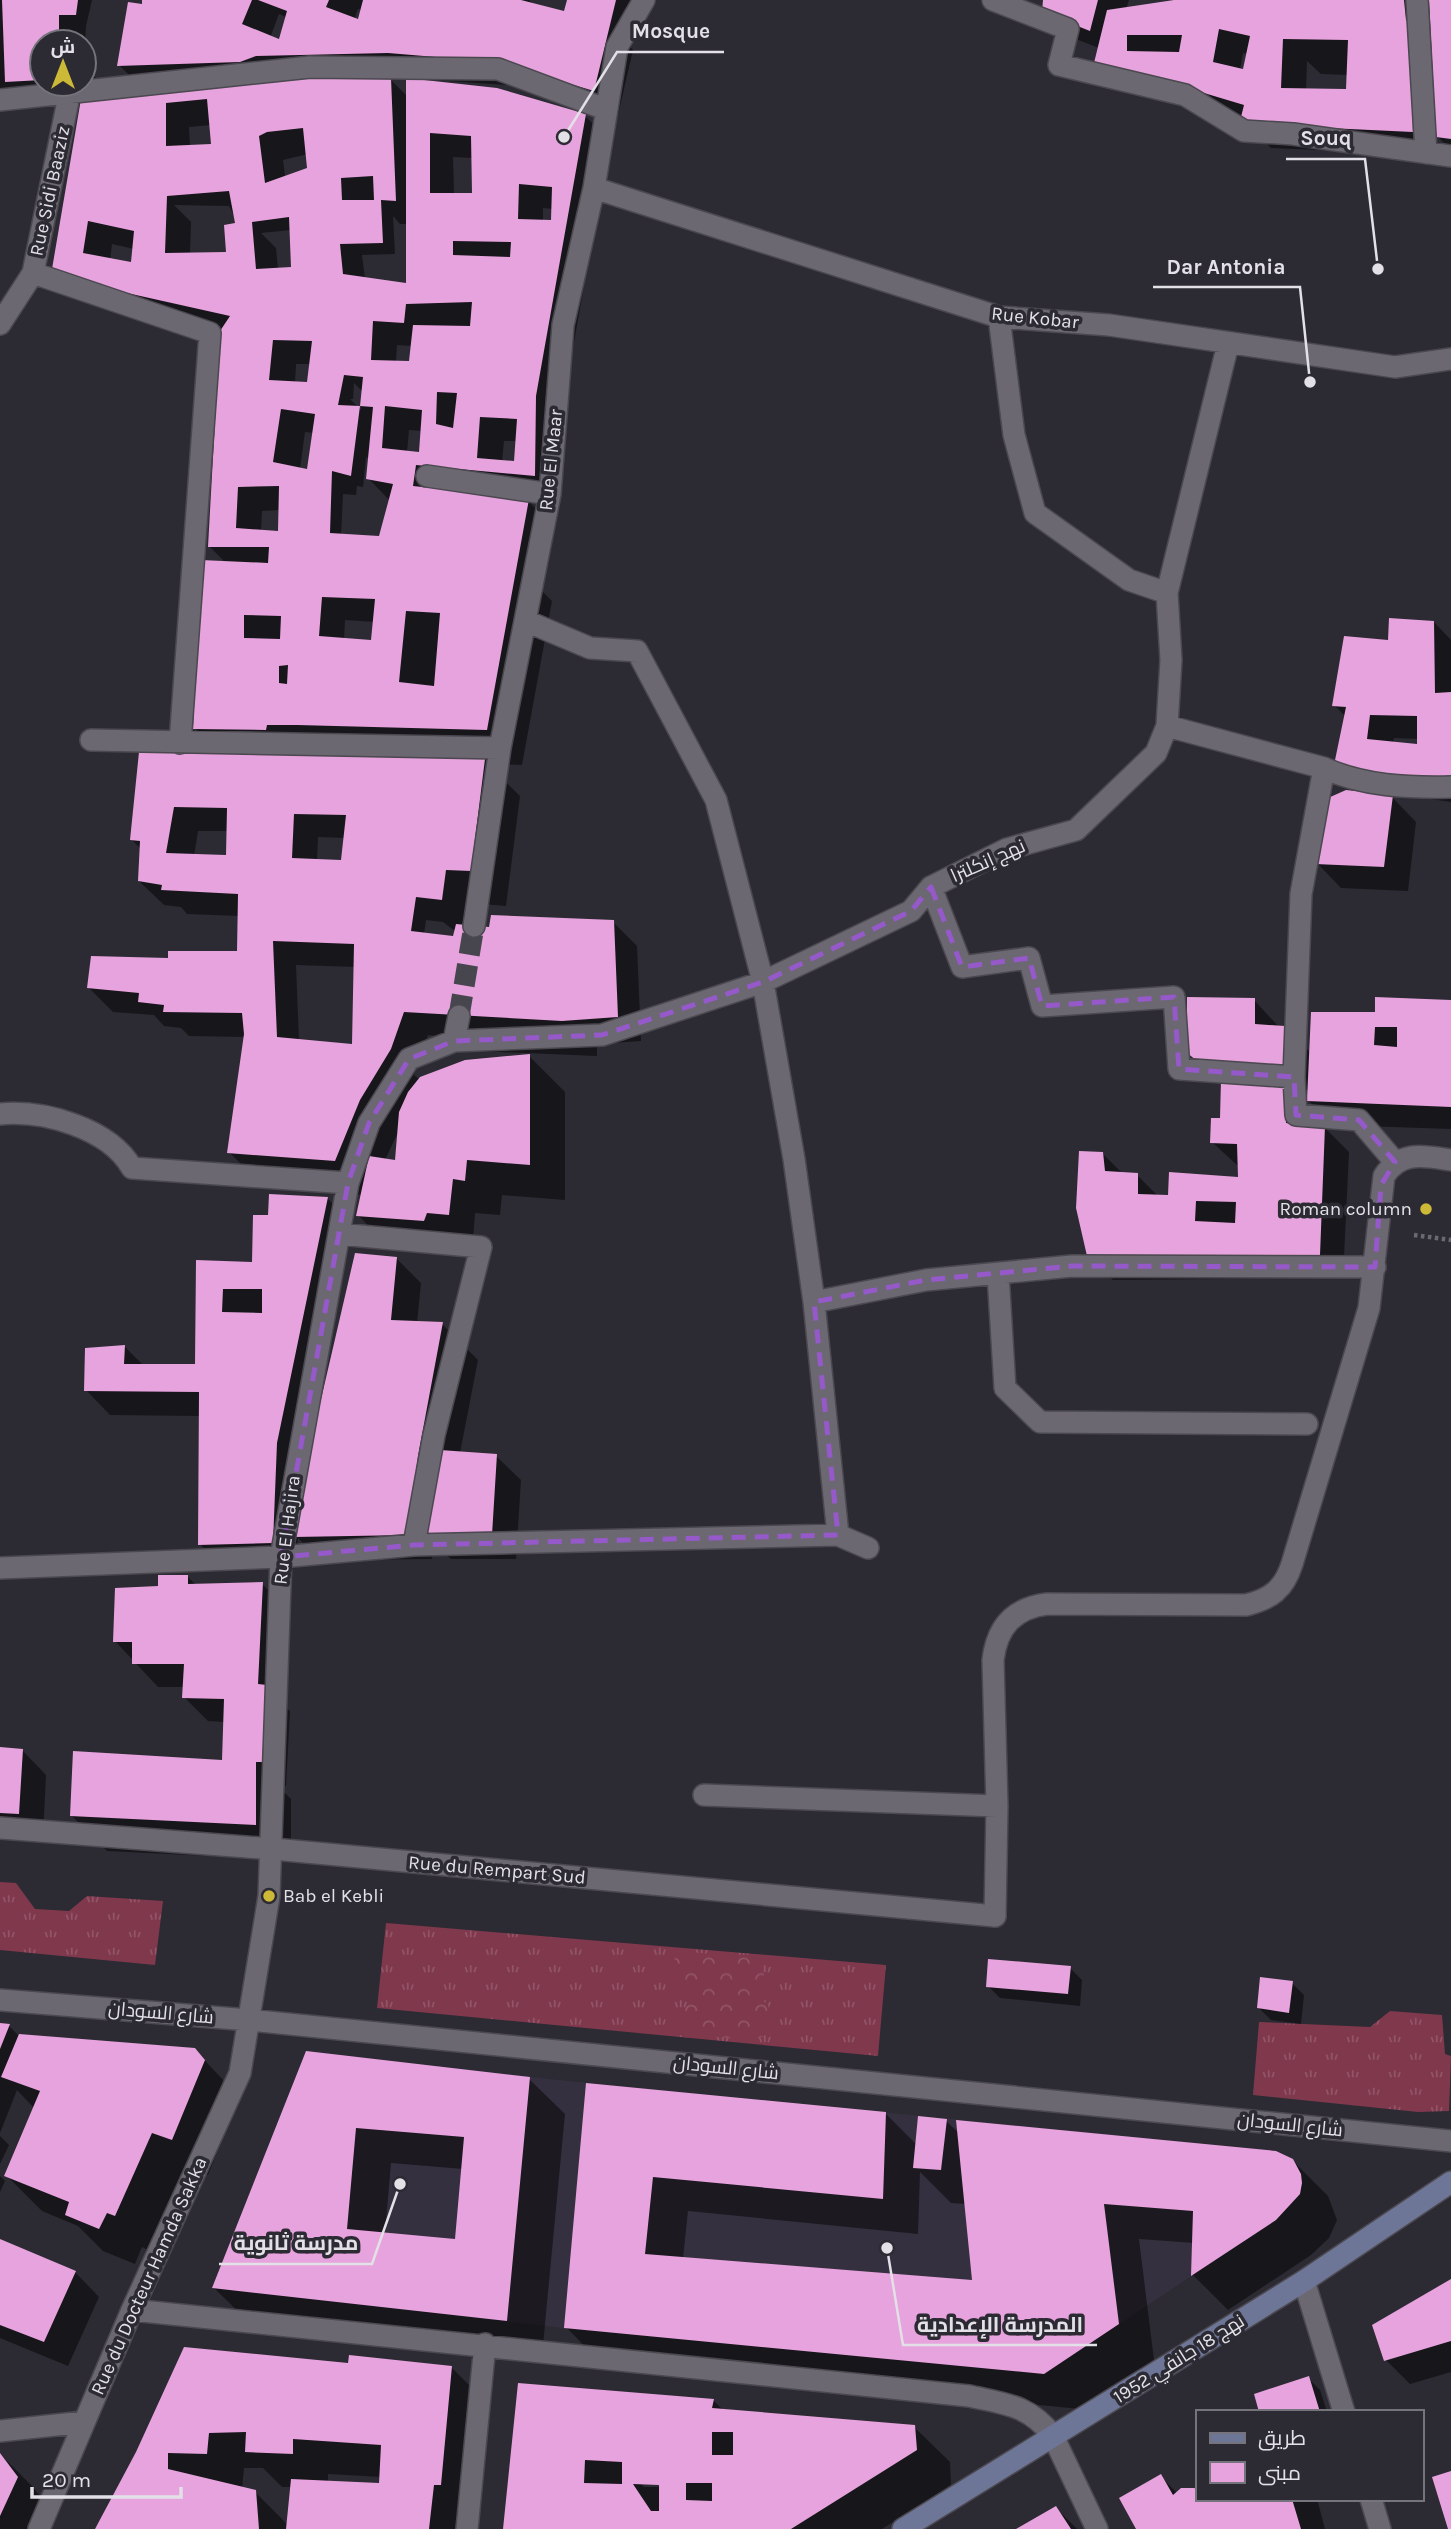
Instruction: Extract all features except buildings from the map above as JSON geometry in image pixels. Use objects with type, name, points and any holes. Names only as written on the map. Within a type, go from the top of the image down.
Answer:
[{"type":"main road","name":"نهج 18 جانفي 1952","points":[[903,2529],[1304,2281],[1451,2182]]},
{"type":"street","name":"Rue El Maar","points":[[474,926],[500,748],[550,494],[563,326],[594,188],[617,47],[645,0]]},
{"type":"street","points":[[993,0],[1068,29],[1059,65],[1185,94],[1244,131],[1293,134],[1451,156]]},
{"type":"street","points":[[1417,0],[1426,153]]},
{"type":"street","points":[[98,88],[310,66],[498,69],[605,109]]},
{"type":"street","points":[[0,82],[0,100],[28,96]]},
{"type":"street","name":"Rue Sidi Baaziz","points":[[0,324],[33,273],[69,98]]},
{"type":"street","name":"Rue Kobar","points":[[594,188],[999,317],[1109,326],[1395,367],[1451,359]]},
{"type":"street","points":[[33,273],[210,333],[180,743]]},
{"type":"street","points":[[999,317],[1014,435],[1035,513],[1129,580],[1167,593]]},
{"type":"street","name":"نهج إنكلترا","points":[[409,1059],[454,1041],[602,1035],[763,982],[911,911],[931,887],[1007,849],[1076,830],[1156,753],[1167,726],[1171,660],[1167,593],[1228,344]]},
{"type":"street","points":[[427,475],[550,494]]},
{"type":"street","points":[[526,621],[590,648],[637,651],[716,800],[763,982],[794,1159],[814,1302],[838,1535]]},
{"type":"street","points":[[1167,726],[1324,768],[1343,777],[1418,788],[1451,787]]},
{"type":"street","points":[[91,740],[500,748]]},
{"type":"street","points":[[1324,768],[1301,894],[1294,1077],[1296,1115],[1359,1119],[1395,1162]]},
{"type":"street","points":[[931,887],[962,967],[1029,958],[1042,1006],[1174,998],[1179,1069],[1294,1077]]},
{"type":"street","points":[[454,1041],[459,1016]]},
{"type":"street","name":"Rue El Hajira","points":[[249,2020],[269,1895],[273,1849],[281,1557],[348,1183],[369,1123],[409,1059]]},
{"type":"street","points":[[0,1114],[68,1121],[123,1152],[132,1168],[348,1183]]},
{"type":"street","points":[[704,1795],[997,1807],[993,1660],[995,1643],[1015,1614],[1030,1606],[1047,1604],[1246,1605],[1276,1593],[1287,1580],[1369,1308],[1381,1185],[1395,1162],[1411,1155],[1451,1160]]},
{"type":"street","points":[[339,1234],[481,1247],[434,1435],[414,1545]]},
{"type":"street","points":[[814,1302],[926,1280],[1072,1266],[1375,1267]]},
{"type":"street","points":[[998,1274],[1005,1388],[1040,1422],[1307,1424]]},
{"type":"street","points":[[0,1568],[281,1557],[414,1545],[838,1535],[868,1548]]},
{"type":"street","name":"Rue du Rempart Sud","points":[[0,1828],[273,1849],[995,1916],[997,1807]]},
{"type":"street","name":"شارع السودان","points":[[0,2000],[249,2020],[1451,2141]]},
{"type":"street","name":"Rue du Docteur Hamda Sakka","points":[[39,2529],[132,2310],[240,2073],[249,2020]]},
{"type":"street","points":[[1304,2281],[1343,2410]]},
{"type":"street","points":[[132,2310],[485,2344],[969,2396],[1008,2404],[1038,2417],[1053,2437],[1097,2529]]},
{"type":"street","points":[[467,2529],[485,2344]]},
{"type":"street","points":[[0,2431],[84,2422]]},
{"type":"street","points":[[1372,2501],[1380,2529]]},
{"type":"highlighted area","points":[[931,887],[962,967],[1029,958],[1042,1006],[1174,997],[1179,1069],[1294,1077],[1296,1115],[1359,1120],[1395,1162],[1381,1185],[1375,1267],[1072,1266],[926,1280],[814,1302],[838,1535],[414,1545],[281,1557],[348,1183],[369,1123],[409,1059],[454,1041],[602,1035],[763,982],[911,911]]},
{"type":"shaded area","points":[[306,2051],[558,2080],[1276,2151],[1293,2159],[1301,2174],[1302,2183],[1300,2194],[1276,2220],[1044,2374],[564,2328],[212,2288]]},
{"type":"green space","points":[[0,1882],[16,1883],[35,1909],[69,1911],[87,1896],[163,1901],[155,1965],[0,1950]]},
{"type":"green space","points":[[386,1923],[886,1965],[878,2056],[377,2008]]},
{"type":"green space","points":[[687,1952],[742,1956],[759,1961],[764,1979],[758,1996],[768,2005],[772,2020],[763,2037],[712,2036],[684,2024],[684,2009],[694,1998],[692,1988],[677,1977],[674,1959]]},
{"type":"green space","points":[[1390,2011],[1442,2015],[1445,2054],[1451,2056],[1449,2111],[1418,2112],[1253,2095],[1259,2022],[1370,2027]]},
{"type":"tunnel","points":[[459,1016],[474,926]]},
{"type":"place","name":"Mosque","points":[[564,137]]},
{"type":"place","name":"Souq","points":[[1378,269]]},
{"type":"place","name":"Dar Antonia","points":[[1310,382]]},
{"type":"place","name":"Roman column","points":[[1426,1209]]},
{"type":"place","name":"Bab el Kebli","points":[[269,1896]]},
{"type":"place","name":"مدرسة ثانوية","points":[[400,2184]]},
{"type":"place","name":"المدرسة الإعدادية","points":[[887,2248]]}]
